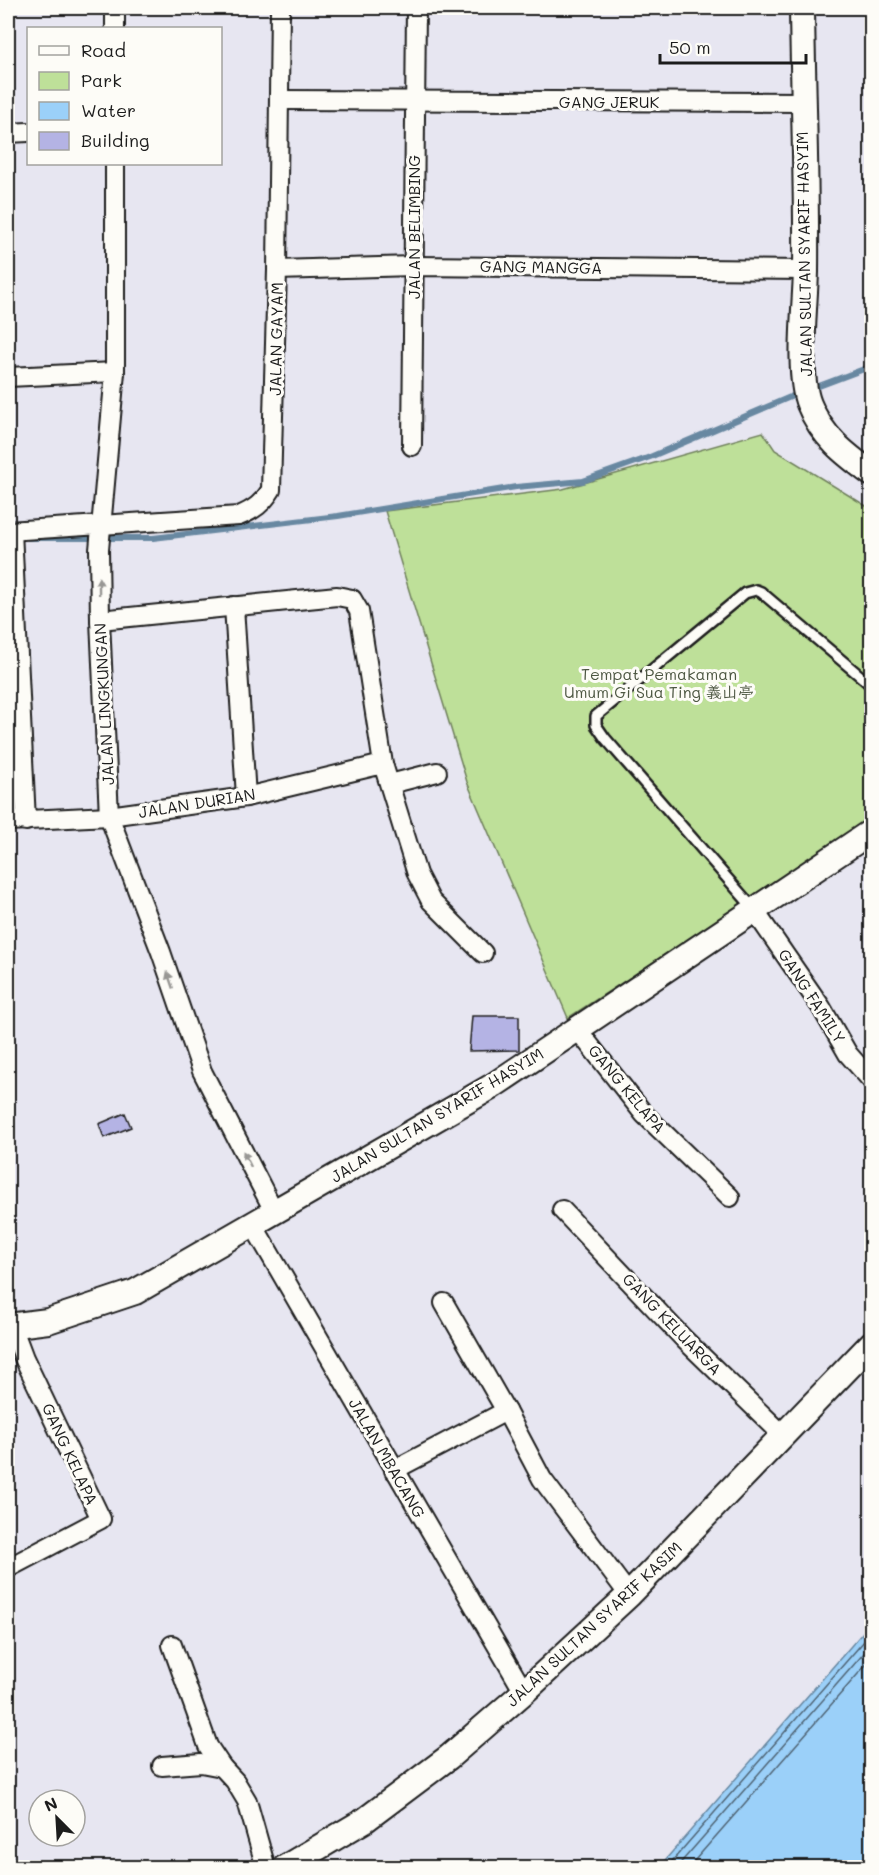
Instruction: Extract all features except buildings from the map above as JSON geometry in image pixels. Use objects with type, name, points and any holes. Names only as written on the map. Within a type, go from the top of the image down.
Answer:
[{"type":"street","points":[[115,8],[115,27]]},
{"type":"street","name":"JALAN GAYAM","points":[[10,531],[239,516],[251,511],[264,501],[271,490],[277,270],[280,8]]},
{"type":"street","name":"JALAN BELIMBING","points":[[412,446],[416,8]]},
{"type":"street","name":"JALAN SULTAN SYARIF HASYIM","points":[[802,8],[806,270],[803,370],[808,403],[834,445],[872,474]]},
{"type":"street","name":"GANG JERUK","points":[[279,100],[803,102]]},
{"type":"street","points":[[8,133],[27,132]]},
{"type":"street","name":"JALAN LINGKUNGAN","points":[[115,165],[115,372],[99,550],[109,816],[161,952],[202,1071],[274,1211]]},
{"type":"street","name":"GANG MANGGA","points":[[277,270],[413,266],[806,270]]},
{"type":"street","points":[[8,377],[115,372]]},
{"type":"street","points":[[10,531],[26,821]]},
{"type":"street","points":[[100,620],[337,596],[352,599],[359,611],[383,764],[417,874],[431,900],[483,953]]},
{"type":"street","points":[[234,606],[246,797]]},
{"type":"street","name":"JALAN DURIAN","points":[[8,821],[109,816],[246,797],[383,764]]},
{"type":"street","points":[[390,784],[437,772]]},
{"type":"street","name":"JALAN SULTAN SYARIF HASYIM","points":[[10,1326],[48,1320],[135,1292],[491,1087],[872,831]]},
{"type":"street","name":"GANG FAMILY","points":[[754,910],[821,1007],[848,1054],[872,1081]]},
{"type":"street","name":"GANG KELAPA","points":[[577,1029],[644,1114],[730,1197]]},
{"type":"street","name":"GANG KELUARGA","points":[[562,1210],[685,1340],[784,1436]]},
{"type":"street","name":"JALAN MBACANG","points":[[252,1223],[524,1692]]},
{"type":"street","points":[[444,1303],[542,1479],[629,1595]]},
{"type":"street","name":"GANG KELAPA","points":[[8,1568],[101,1519],[10,1326]]},
{"type":"street","name":"JALAN SULTAN SYARIF KASIM","points":[[284,1868],[365,1820],[449,1756],[524,1692],[629,1595],[872,1343]]},
{"type":"street","points":[[394,1470],[506,1412]]},
{"type":"street","points":[[172,1645],[208,1746],[247,1801],[266,1868]]},
{"type":"street","points":[[162,1766],[201,1763],[222,1767]]},
{"type":"lane","points":[[754,910],[605,738],[596,725],[596,716],[745,593],[756,590],[872,686]]},
{"type":"green space","name":"Tempat Pemakaman Umum Gi Sua Ting 義山亭","points":[[763,432],[775,450],[871,509],[871,820],[568,1018],[467,782],[385,511],[563,489]]},
{"type":"water","points":[[871,1623],[871,1867],[659,1867]]},
{"type":"waterway","points":[[811,389],[872,366]]},
{"type":"waterway","points":[[29,538],[153,538],[338,516],[516,487],[583,481],[650,457],[802,392]]}]
